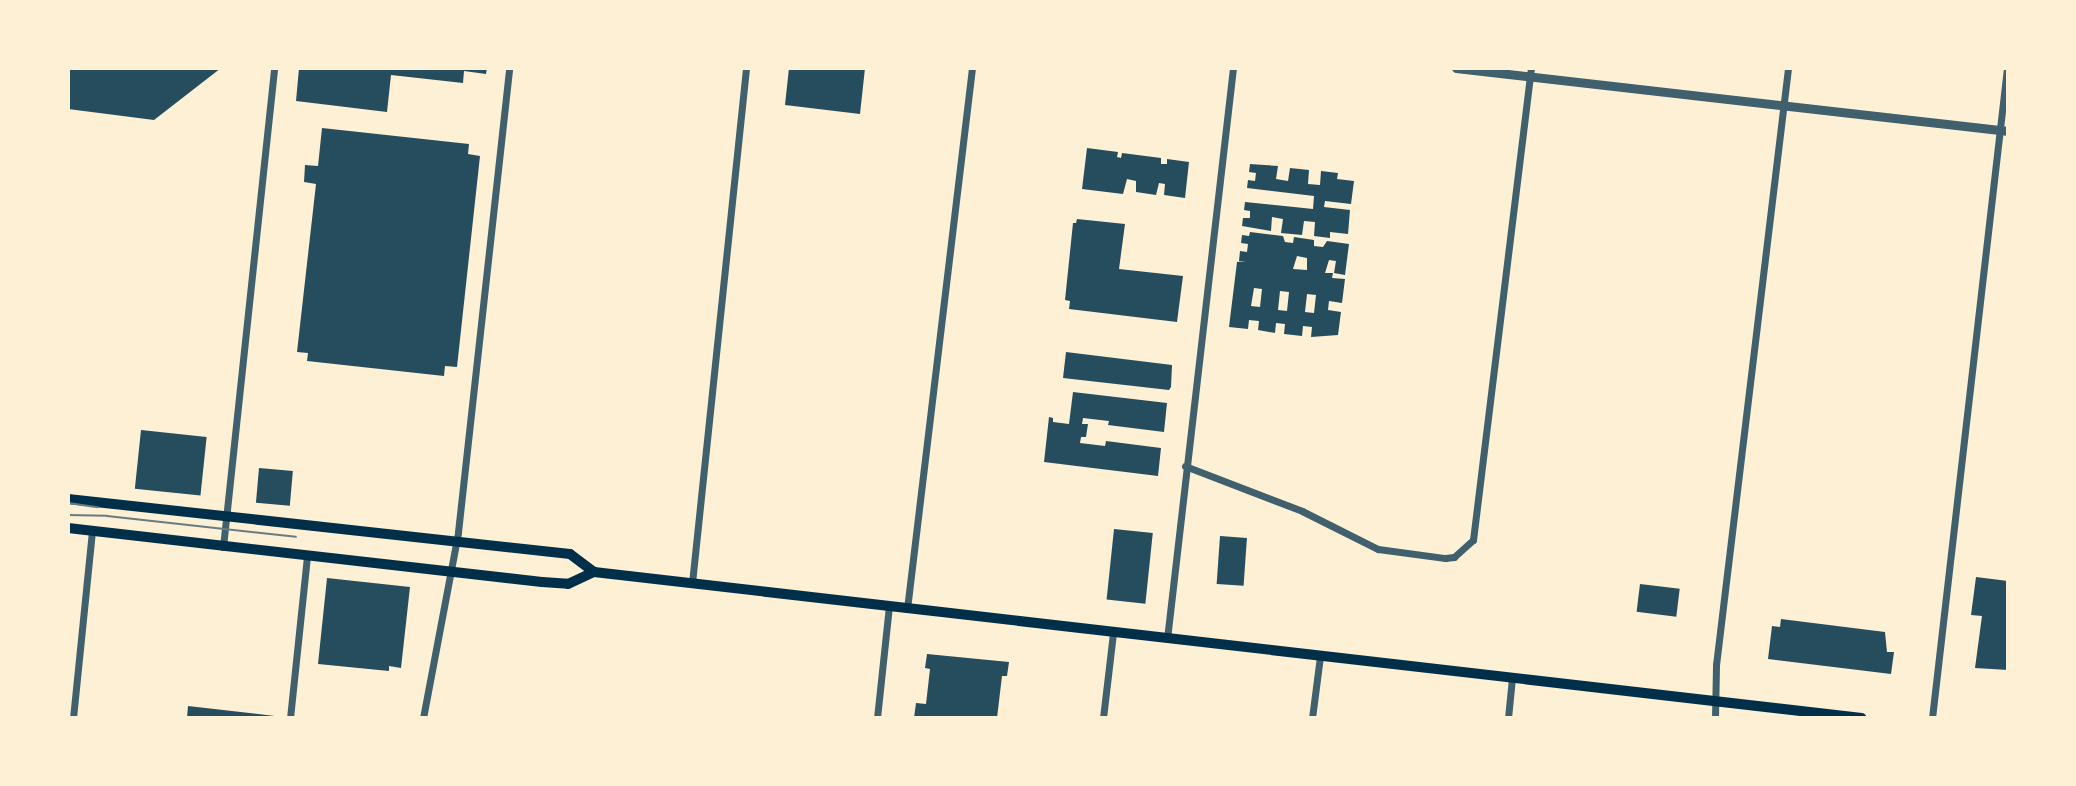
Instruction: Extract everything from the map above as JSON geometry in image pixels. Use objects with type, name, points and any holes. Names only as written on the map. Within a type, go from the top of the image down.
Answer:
[{"type":"main road","points":[[68,499],[570,554],[594,572],[1863,718]]},
{"type":"main road","points":[[68,528],[307,557],[568,584],[594,572]]},
{"type":"street","points":[[223,547],[274,68]]},
{"type":"street","points":[[423,718],[456,543],[509,68]]},
{"type":"street","points":[[692,583],[746,68]]},
{"type":"street","points":[[908,609],[972,68]]},
{"type":"street","points":[[1167,639],[1233,68]]},
{"type":"street","points":[[1455,68],[1531,72],[2004,130]]},
{"type":"street","points":[[1715,718],[1716,665],[1788,68]]},
{"type":"street","points":[[1932,718],[2004,130],[2007,68]]},
{"type":"street","points":[[1185,466],[1302,511],[1378,549],[1445,558],[1464,550],[1473,540],[1531,72]]},
{"type":"street","points":[[73,718],[92,530]]},
{"type":"street","points":[[290,718],[307,557]]},
{"type":"street","points":[[877,718],[890,606]]},
{"type":"street","points":[[1103,718],[1113,633]]},
{"type":"street","points":[[1312,718],[1320,656]]},
{"type":"street","points":[[1508,718],[1512,678]]},
{"type":"building","points":[[68,68],[221,68],[154,120],[68,109]]},
{"type":"building","points":[[299,68],[487,68],[486,74],[464,71],[463,83],[391,75],[387,112],[296,101]]},
{"type":"building","points":[[789,68],[865,68],[860,114],[785,105]]},
{"type":"building","points":[[322,128],[469,144],[468,154],[480,156],[457,367],[445,366],[444,376],[307,361],[308,353],[297,352],[316,184],[304,182],[305,165],[318,166]]},
{"type":"building","points":[[1087,148],[1118,152],[1117,157],[1121,158],[1122,153],[1161,158],[1161,164],[1167,164],[1167,159],[1189,162],[1185,198],[1164,195],[1165,184],[1159,183],[1156,195],[1136,192],[1136,181],[1127,179],[1123,194],[1082,189]]},
{"type":"building","points":[[1250,164],[1278,166],[1276,179],[1288,181],[1290,168],[1309,170],[1308,184],[1320,185],[1321,171],[1338,173],[1337,179],[1354,181],[1351,204],[1325,201],[1324,207],[1350,210],[1348,234],[1330,232],[1330,238],[1314,236],[1315,222],[1304,221],[1302,235],[1281,233],[1283,219],[1272,217],[1271,231],[1242,226],[1243,218],[1250,218],[1250,211],[1244,210],[1245,202],[1313,209],[1314,196],[1247,188],[1248,180],[1255,181],[1256,173],[1249,172]]},
{"type":"building","points":[[1077,219],[1125,224],[1119,269],[1183,276],[1177,322],[1069,309],[1070,301],[1065,300],[1073,223],[1076,223]]},
{"type":"building","points":[[1250,232],[1283,236],[1285,242],[1293,243],[1294,237],[1314,240],[1314,246],[1323,247],[1327,241],[1349,244],[1345,275],[1334,273],[1336,261],[1329,260],[1325,273],[1333,273],[1332,278],[1345,279],[1342,303],[1329,301],[1328,310],[1341,312],[1338,335],[1311,337],[1312,327],[1303,326],[1302,336],[1284,334],[1285,324],[1276,323],[1275,333],[1258,330],[1259,321],[1249,320],[1248,329],[1229,327],[1237,262],[1246,261],[1239,261],[1240,251],[1247,252],[1248,244],[1241,243],[1242,235],[1249,236]],"holes":[[[1297,256],[1307,258],[1307,270],[1293,269]],[[1254,288],[1262,289],[1260,307],[1251,306]],[[1280,291],[1289,292],[1287,311],[1278,310]],[[1307,294],[1316,295],[1314,313],[1305,312]]]},
{"type":"building","points":[[1066,352],[1172,365],[1171,387],[1169,390],[1063,378]]},
{"type":"building","points":[[1073,392],[1167,403],[1164,432],[1108,425],[1109,421],[1083,418],[1082,424],[1088,424],[1086,437],[1081,437],[1080,443],[1105,446],[1106,441],[1161,448],[1158,476],[1044,462],[1049,417],[1053,418],[1053,422],[1069,424]]},
{"type":"building","points":[[141,430],[207,437],[200,496],[135,489]]},
{"type":"building","points":[[259,468],[293,471],[290,506],[256,503]]},
{"type":"building","points":[[1114,529],[1153,533],[1145,604],[1107,600]]},
{"type":"building","points":[[1220,536],[1247,538],[1244,586],[1217,584]]},
{"type":"building","points":[[1976,577],[2008,581],[2008,670],[1975,668],[1982,616],[1971,615]]},
{"type":"building","points":[[327,578],[410,587],[401,668],[389,666],[389,671],[318,664]]},
{"type":"building","points":[[1640,584],[1680,589],[1676,617],[1637,612]]},
{"type":"building","points":[[1781,619],[1885,632],[1887,652],[1894,652],[1891,674],[1768,659],[1772,626],[1780,627]]},
{"type":"building","points":[[927,654],[1009,662],[1007,676],[1002,676],[997,718],[914,718],[916,703],[926,704],[930,669],[925,668]]},
{"type":"building","points":[[188,706],[275,716],[275,718],[187,718]]},
{"type":"tram line","points":[[68,503],[98,507]]},
{"type":"tram line","points":[[68,515],[107,516],[296,537]]}]
